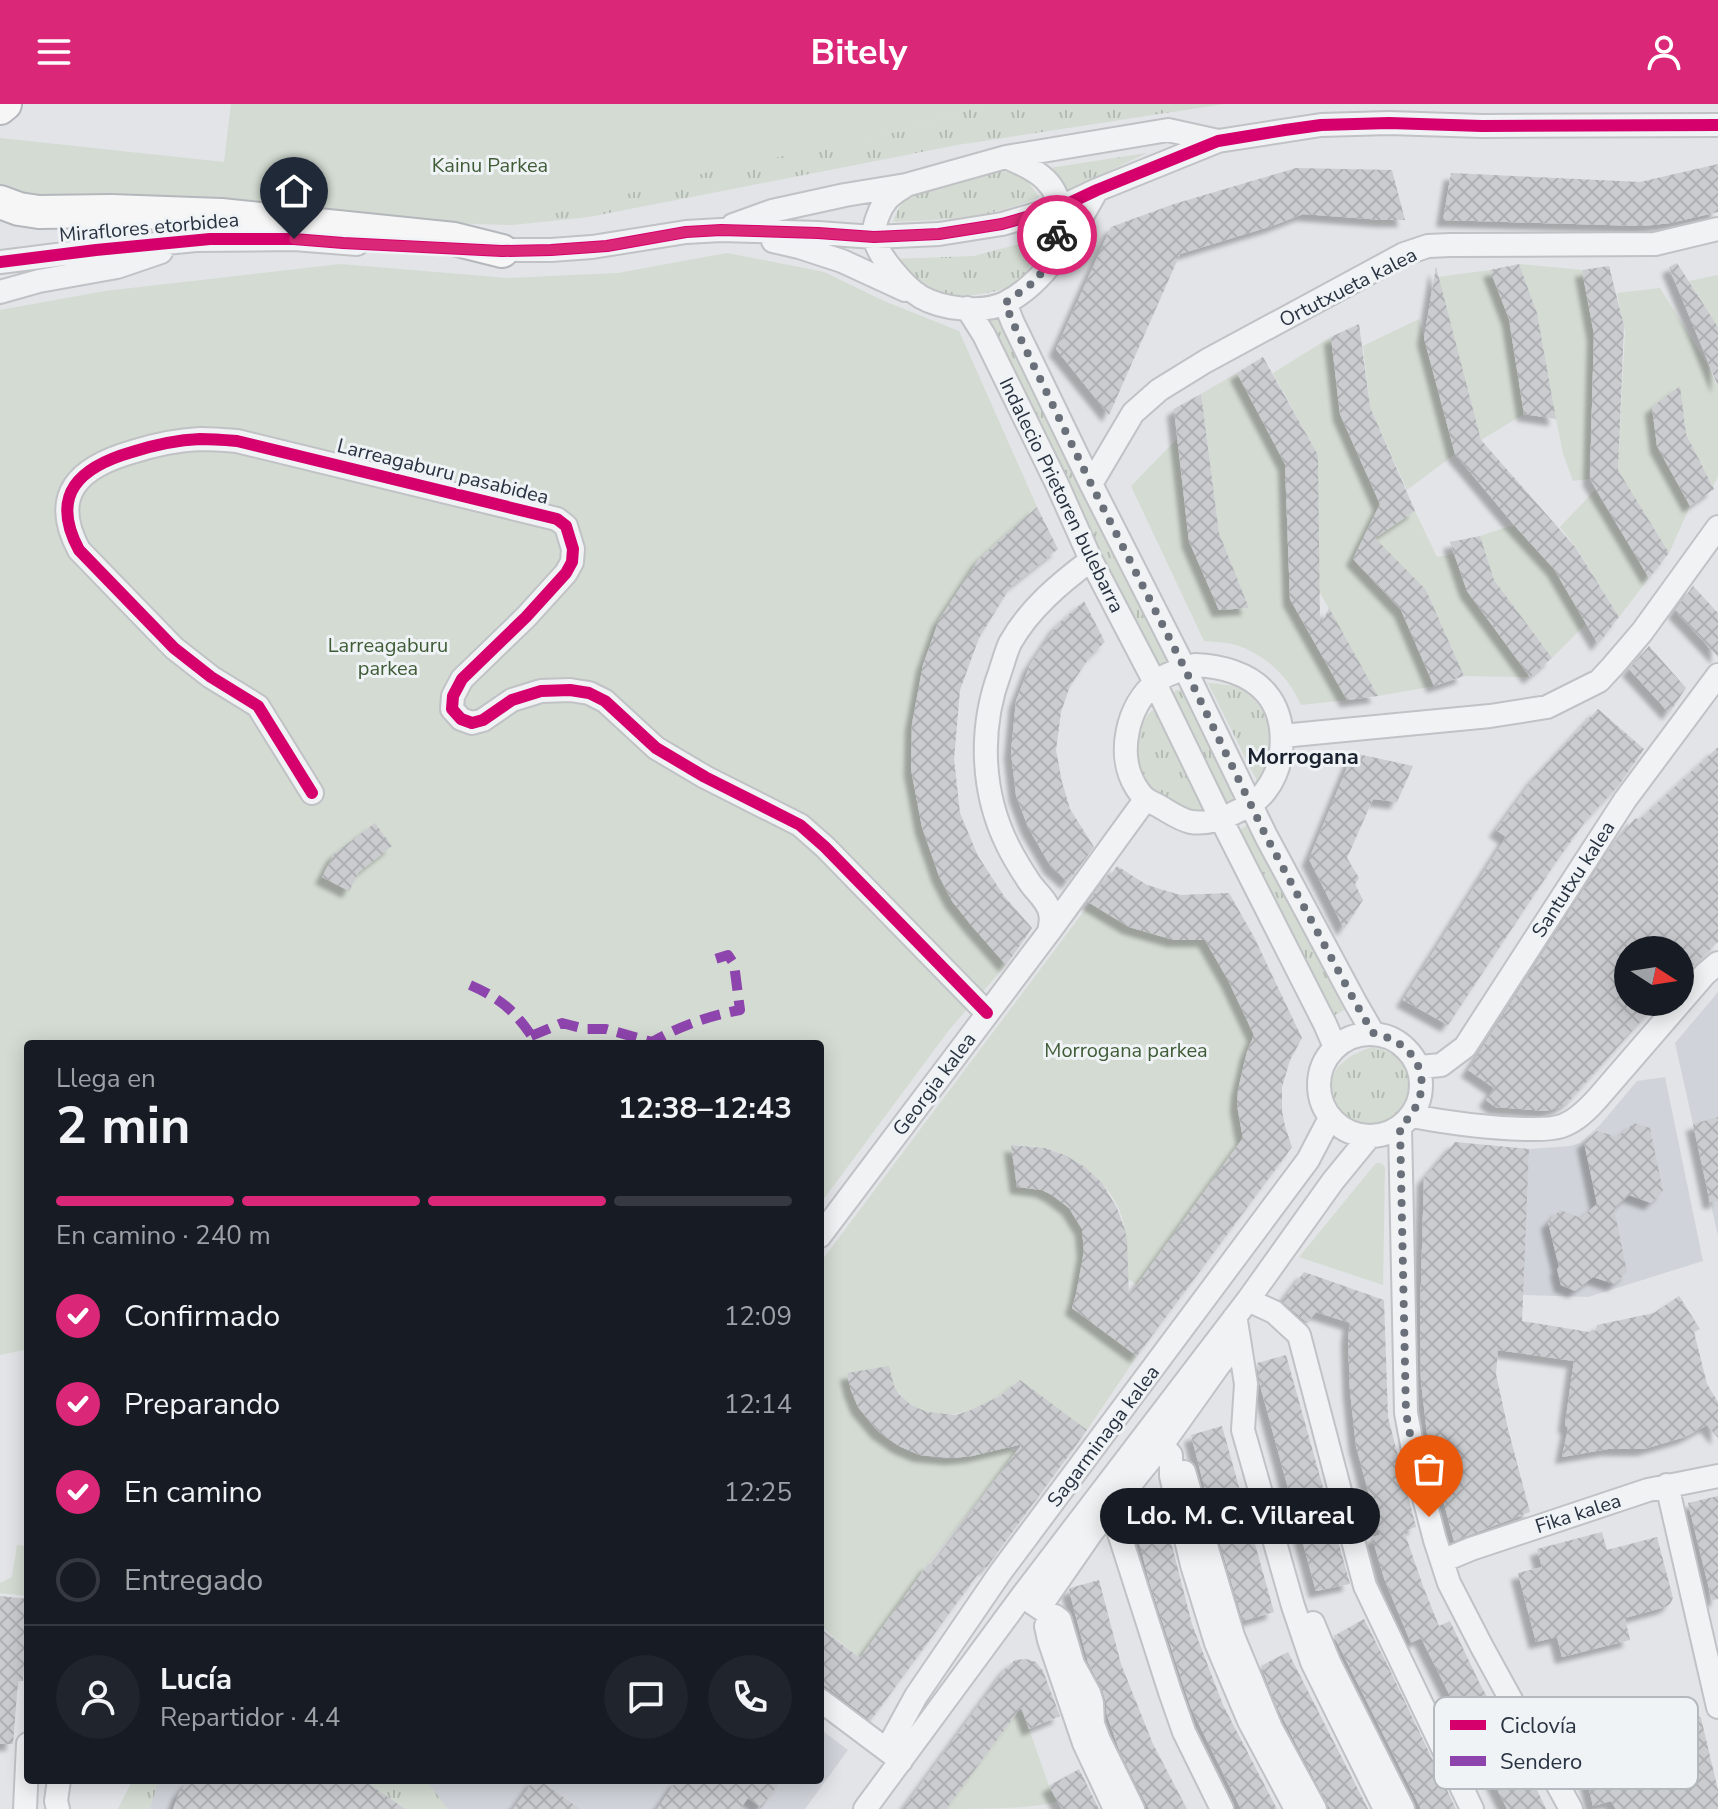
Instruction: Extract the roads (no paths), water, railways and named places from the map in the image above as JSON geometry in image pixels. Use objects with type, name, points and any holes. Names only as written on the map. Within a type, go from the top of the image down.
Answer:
[{"type":"highway","points":[[0,108],[5,104]]},
{"type":"highway","points":[[0,202],[39,212],[221,215],[454,239],[502,251]]},
{"type":"street","name":"Miraflores etorbidea","points":[[1,263],[196,240],[294,239],[502,251],[607,246],[686,232],[721,230],[874,237],[939,234],[1002,224],[1061,207],[1218,141],[1321,125],[1718,125]]},
{"type":"street","name":"Miraflores etorbidea","points":[[721,230],[772,211],[906,185],[1006,157],[1168,130],[1218,141]]},
{"type":"street","points":[[1006,157],[1031,167],[1049,181],[1061,207],[1060,225],[1046,268]]},
{"type":"street","points":[[874,237],[885,201],[906,185]]},
{"type":"street","points":[[1005,303],[1030,285],[1046,268],[1065,244],[1097,190]]},
{"type":"street","name":"Ortutxueta kalea","points":[[1091,484],[1133,413],[1159,390],[1206,361],[1404,254],[1428,246],[1655,244],[1718,229]]},
{"type":"street","name":"Miraflores etorbidea","points":[[721,230],[799,247],[842,261],[948,307],[991,307],[1005,303]]},
{"type":"street","name":"Miraflores etorbidea","points":[[874,237],[889,268],[919,296]]},
{"type":"street","points":[[0,292],[39,281],[117,267],[196,240]]},
{"type":"street","name":"Indalecio Prietoren bulebarra","points":[[1005,303],[1266,836],[1373,1033]]},
{"type":"street","name":"Indalecio Prietoren bulebarra","points":[[967,308],[984,335],[1091,560],[1335,1047]]},
{"type":"street","name":"Larreagaburu pasabidea","points":[[312,793],[258,706],[211,677],[174,648],[79,550],[70,532],[67,514],[76,483],[89,469],[110,458],[156,445],[198,439],[237,441],[557,519],[566,526],[571,536],[572,562],[566,573],[462,679],[453,696],[452,709],[461,719],[472,723],[483,720],[512,700],[541,691],[570,690],[589,693],[605,701],[656,748],[705,777],[800,825],[987,1013]]},
{"type":"street","points":[[1282,736],[1490,716],[1547,707],[1599,681],[1642,632],[1718,527]]},
{"type":"street","points":[[1049,932],[1050,913],[1008,845],[994,807],[988,783],[986,726],[993,691],[1010,644],[1035,609],[1091,560]]},
{"type":"street","points":[[1195,665],[1226,669],[1250,679],[1267,694],[1277,712],[1282,736],[1281,754],[1265,791],[1251,804],[1211,822],[1190,822],[1145,800],[1127,768],[1126,748],[1135,709],[1154,683],[1170,673],[1185,669],[1195,665]]},
{"type":"street","name":"Santutxu kalea","points":[[1420,1067],[1441,1065],[1465,1047],[1625,800],[1718,675]]},
{"type":"street","name":"Georgia kalea","points":[[824,1231],[1145,800]]},
{"type":"street","points":[[1043,899],[1061,900],[1076,894]]},
{"type":"street","points":[[1406,1122],[1551,1129],[1566,1125],[1585,1112],[1718,963]]},
{"type":"street","points":[[1373,1033],[1388,1037],[1402,1044],[1420,1067],[1422,1085],[1419,1103],[1406,1122],[1388,1134],[1369,1137],[1345,1130],[1330,1118],[1323,1104],[1319,1089],[1320,1074],[1326,1060],[1335,1047],[1353,1037],[1373,1033]]},
{"type":"street","name":"Sagarminaga kalea","points":[[901,1761],[893,1738],[916,1696],[1000,1573],[1308,1160],[1330,1118]]},
{"type":"street","points":[[1406,1122],[1406,1413],[1417,1471],[1449,1583],[1509,1697]]},
{"type":"street","name":"Sagarminaga kalea","points":[[865,1809],[901,1761],[1038,1606],[1245,1320],[1333,1181],[1369,1137]]},
{"type":"street","points":[[1038,1606],[1111,1508],[1167,1450],[1245,1320],[1274,1312],[1299,1335],[1365,1586],[1434,1730]]},
{"type":"street","points":[[1245,1320],[1243,1430],[1293,1606],[1312,1662],[1385,1809]]},
{"type":"street","points":[[1245,1411],[1254,1417],[1304,1602],[1329,1662],[1403,1809]]},
{"type":"street","points":[[1167,1450],[1189,1551],[1216,1643],[1249,1721],[1296,1809]]},
{"type":"street","points":[[1167,1450],[1185,1473],[1237,1648],[1271,1728],[1315,1809]]},
{"type":"street","name":"Fika kalea","points":[[1442,1561],[1667,1485],[1718,1476]]},
{"type":"street","points":[[1667,1485],[1718,1707]]},
{"type":"street","points":[[1111,1508],[1184,1732],[1222,1809]]},
{"type":"street","points":[[1038,1606],[1084,1743],[1115,1809]]},
{"type":"street","points":[[1038,1606],[1060,1620],[1073,1664],[1089,1693],[1093,1724],[1099,1740],[1133,1809]]},
{"type":"street","points":[[824,1703],[901,1761]]},
{"type":"street","points":[[25,1809],[26,1784]]},
{"type":"street","points":[[58,1784],[58,1809]]},
{"type":"street","points":[[1462,1789],[1472,1809]]},
{"type":"street","points":[[1560,1789],[1571,1809]]},
{"type":"place","name":"Ldo. M. C. Villareal","points":[[1429,1517]]},
{"type":"district","name":"Morrogana","points":[[1303,756]]},
{"type":"park label","name":"Kainu Parkea","points":[[490,165]]},
{"type":"park label","name":"Larreagaburu parkea","points":[[388,656]]},
{"type":"park label","name":"Morrogana parkea","points":[[1126,1050]]}]
